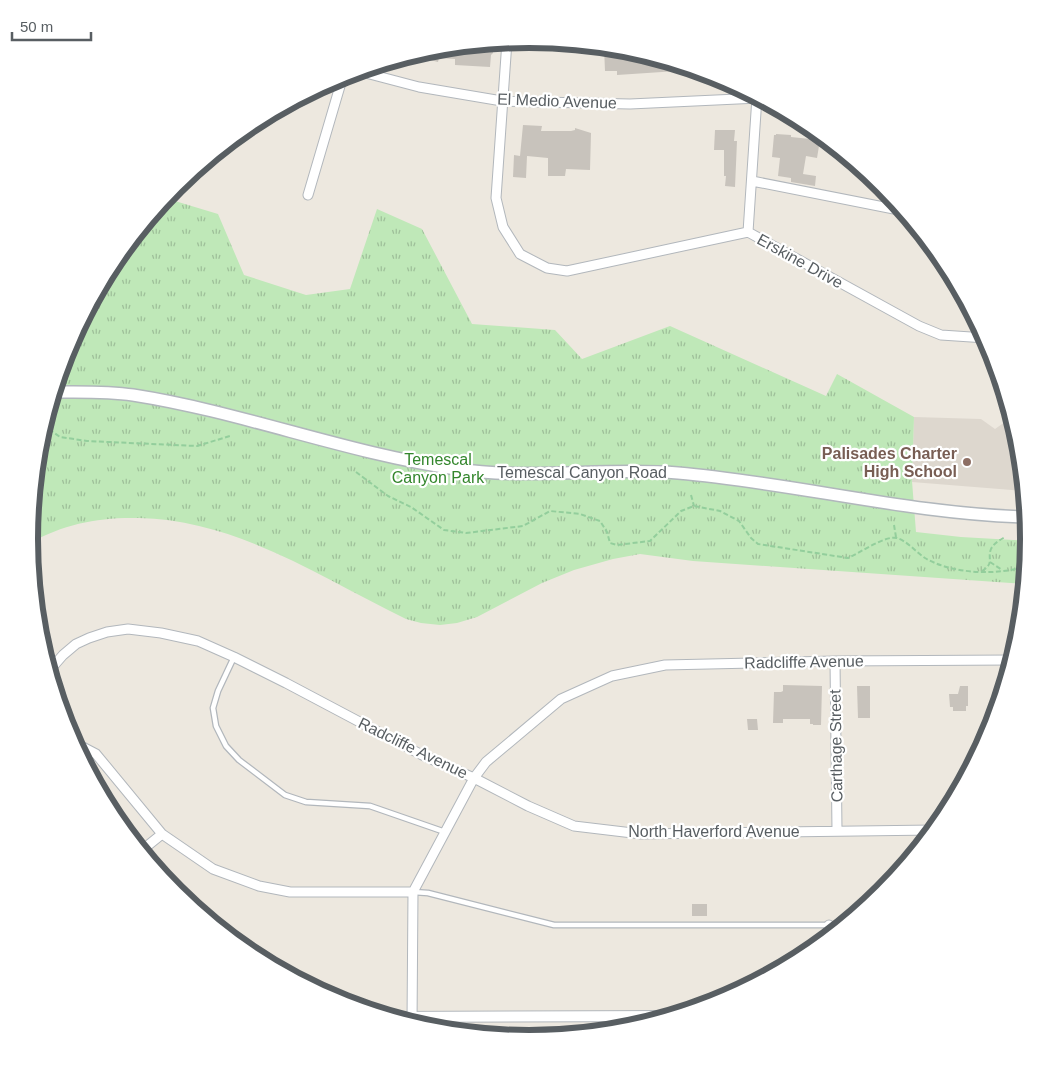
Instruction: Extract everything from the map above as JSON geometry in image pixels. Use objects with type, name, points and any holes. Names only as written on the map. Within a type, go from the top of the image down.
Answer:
[{"type":"main road","name":"Temescal Canyon Road","points":[[61,392],[130,395],[175,403],[234,416],[351,448],[458,470],[514,473],[629,471],[676,473],[716,477],[929,509],[1019,516]]},
{"type":"street","points":[[502,101],[506,49]]},
{"type":"street","name":"El Medio Avenue","points":[[370,74],[419,87],[502,101],[630,104],[743,98]]},
{"type":"street","points":[[308,195],[340,85]]},
{"type":"street","name":"Erskine Drive","points":[[502,101],[496,198],[503,227],[520,254],[547,268],[567,271],[748,232],[919,326],[941,335],[977,337]]},
{"type":"street","points":[[748,232],[757,104]]},
{"type":"street","points":[[752,181],[893,209]]},
{"type":"street","name":"Radcliffe Avenue","points":[[54,665],[62,655],[76,644],[98,635],[127,630],[161,632],[198,641],[234,657],[422,755],[474,778],[486,762],[561,699],[612,676],[665,665],[835,661],[1006,660]]},
{"type":"street","name":"Carthage Street","points":[[835,661],[837,830]]},
{"type":"street","points":[[84,748],[96,754],[162,834],[213,869],[259,886],[290,892],[413,892]]},
{"type":"street","points":[[411,1016],[413,892],[474,778]]},
{"type":"street","name":"North Haverford Avenue","points":[[474,778],[528,806],[574,826],[641,834],[926,830]]},
{"type":"street","points":[[145,847],[162,834]]},
{"type":"street","points":[[424,1020],[647,1016]]},
{"type":"lane","points":[[234,657],[218,691],[213,708],[216,726],[226,746],[239,760],[285,795],[306,802],[370,806],[445,832]]},
{"type":"lane","points":[[413,892],[428,893],[554,925],[830,925]]},
{"type":"path","points":[[50,430],[60,437],[87,441],[197,446],[230,436]]},
{"type":"path","points":[[356,472],[388,496],[411,507],[444,530],[466,533],[523,526],[550,511],[580,514],[600,521],[607,532],[610,543],[617,545],[650,540],[681,511],[694,506],[720,512],[739,522],[758,544],[848,558],[861,553],[873,544],[896,537],[918,554],[934,563],[952,569],[1004,571],[1019,568]]},
{"type":"path","points":[[691,495],[694,506]]},
{"type":"path","points":[[894,525],[896,537]]},
{"type":"path","points":[[982,571],[987,568],[990,562],[991,550],[1004,537]]},
{"type":"path","points":[[990,562],[1004,571]]},
{"type":"shaded area","name":"Palisades Charter High School","points":[[914,417],[981,419],[995,429],[1006,421],[1017,490],[912,482]]},
{"type":"green space","name":"Temescal Canyon Park","points":[[173,200],[218,214],[244,275],[306,295],[350,289],[377,209],[422,229],[472,324],[555,330],[582,359],[670,326],[826,396],[837,374],[914,417],[912,481],[916,532],[1020,540],[1018,584],[693,561],[640,554],[613,559],[574,570],[542,583],[477,617],[457,623],[440,625],[406,619],[310,569],[244,540],[210,529],[175,521],[139,518],[96,520],[69,526],[38,538],[39,507],[47,444],[54,412],[75,351],[88,322],[120,266],[159,215]]},
{"type":"building","points":[[493,49],[490,67],[455,65],[455,59],[439,58],[438,62],[426,59]]},
{"type":"building","points":[[604,54],[625,57],[677,71],[617,75],[617,71],[605,71]]},
{"type":"building","points":[[523,125],[542,126],[541,131],[571,131],[575,130],[575,128],[591,133],[590,170],[566,169],[565,176],[548,176],[548,158],[527,156],[526,178],[513,177],[514,155],[520,156]]},
{"type":"building","points":[[715,130],[735,130],[734,141],[737,141],[735,187],[725,186],[724,150],[714,150]]},
{"type":"building","points":[[774,135],[791,135],[791,137],[813,139],[819,144],[817,158],[806,156],[803,174],[816,176],[815,186],[791,182],[791,178],[778,176],[780,158],[772,157]]},
{"type":"building","points":[[783,685],[822,686],[821,725],[810,724],[810,719],[783,719],[783,723],[773,723],[774,692],[783,691]]},
{"type":"building","points":[[857,686],[870,686],[870,718],[858,718]]},
{"type":"building","points":[[960,686],[968,686],[968,706],[966,706],[966,711],[953,711],[953,707],[950,707],[949,694],[958,694]]},
{"type":"building","points":[[747,719],[757,719],[758,730],[748,730]]},
{"type":"building","points":[[692,904],[707,904],[707,916],[692,916]]},
{"type":"place","name":"Palisades Charter High School","points":[[967,462]]}]
